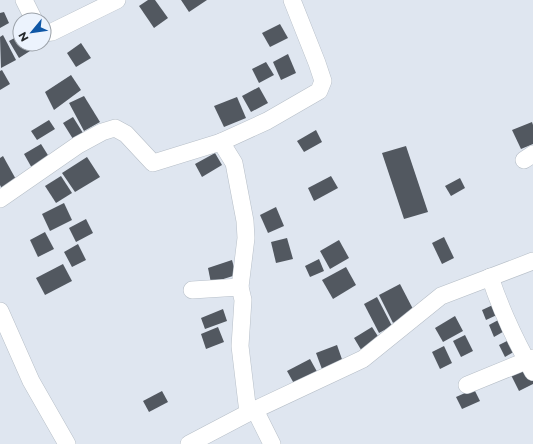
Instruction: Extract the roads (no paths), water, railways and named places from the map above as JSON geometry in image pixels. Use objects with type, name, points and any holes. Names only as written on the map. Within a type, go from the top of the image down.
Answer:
[{"type":"street","points":[[24,0],[30,12]]},
{"type":"street","points":[[52,32],[117,0]]},
{"type":"street","points":[[0,199],[78,145],[102,132],[114,128],[126,134],[153,163],[221,142],[267,121],[319,92],[323,81],[292,0]]},
{"type":"street","points":[[221,142],[234,163],[245,221],[246,238],[240,287],[243,300],[240,346],[250,412],[261,440],[261,444]]},
{"type":"street","points":[[191,443],[250,412],[364,359],[441,296],[533,261]]},
{"type":"street","points":[[468,385],[531,363],[498,299],[490,277]]},
{"type":"street","points":[[192,290],[240,287]]},
{"type":"street","points":[[0,311],[31,381],[67,444]]},
{"type":"street","points":[[250,412],[272,444]]}]
